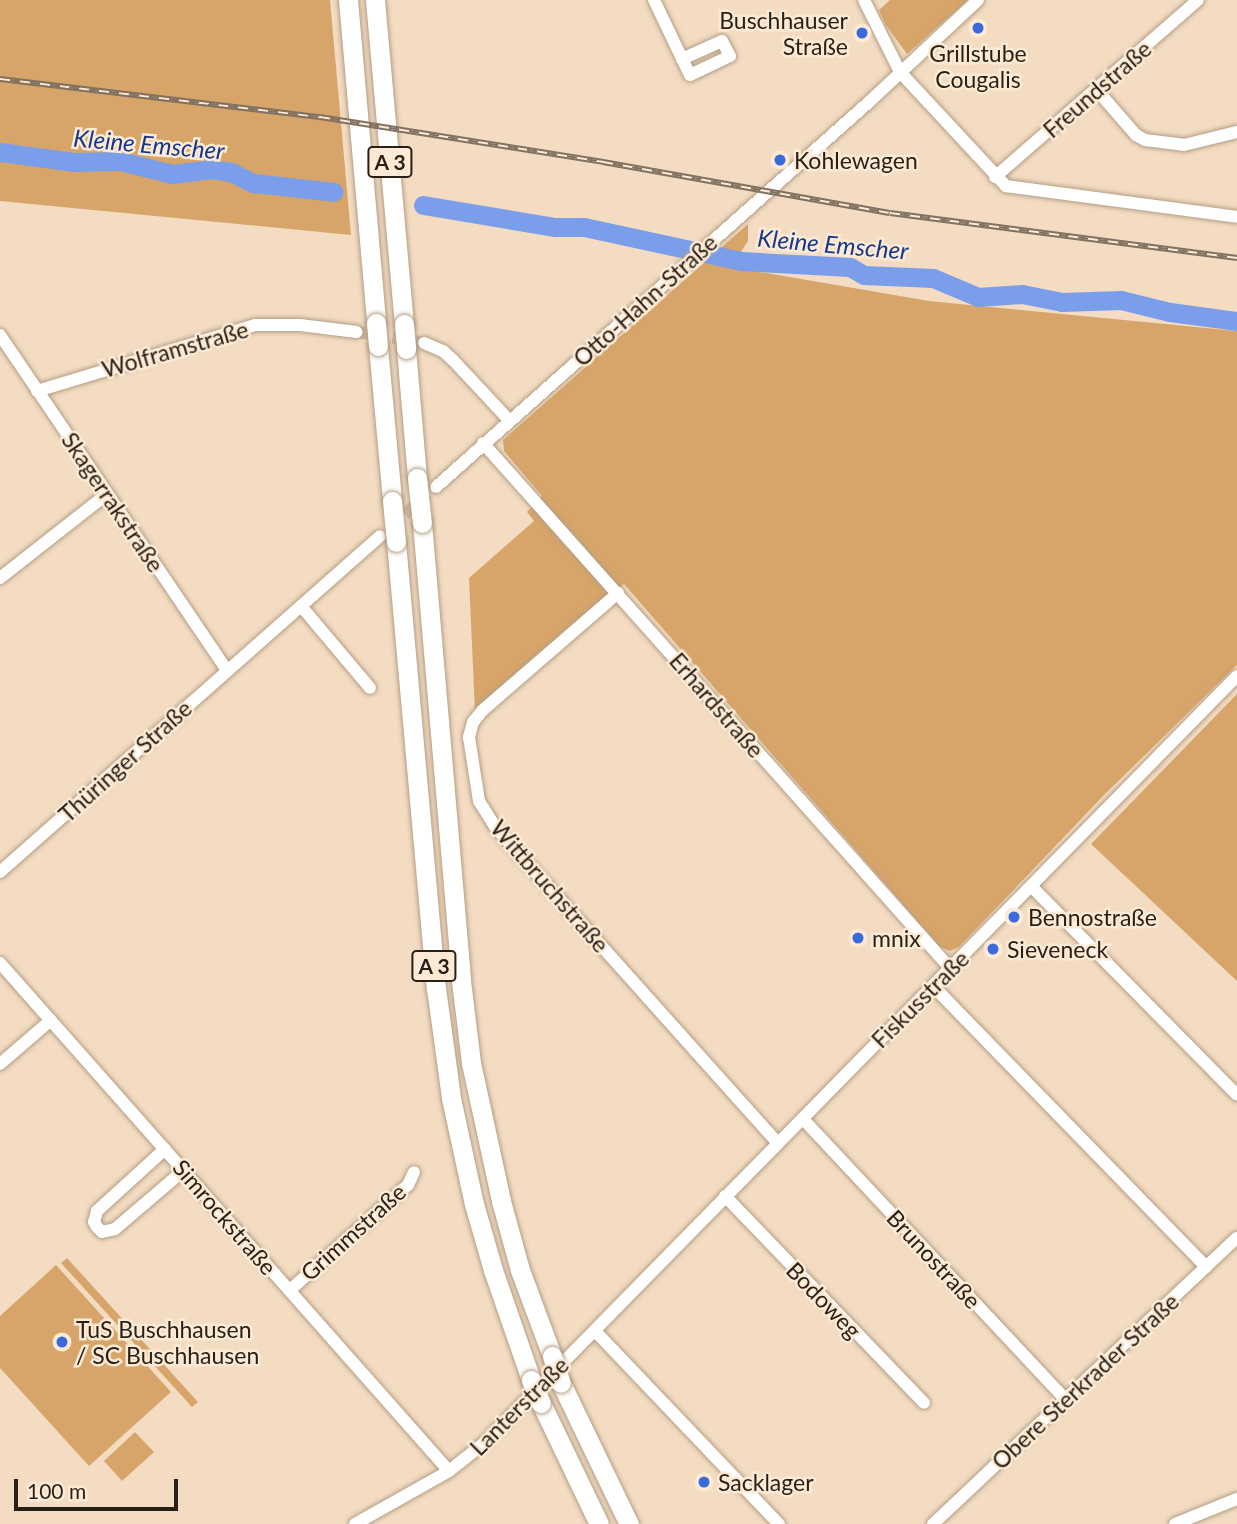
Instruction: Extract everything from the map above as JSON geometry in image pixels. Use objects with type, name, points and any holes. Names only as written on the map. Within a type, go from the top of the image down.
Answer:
[{"type":"highway","name":"A 3","points":[[348,0],[392,501],[388,539],[450,1098],[485,1244],[531,1380],[599,1524]]},
{"type":"highway","name":"A 3","points":[[375,0],[404,324],[415,346],[417,478],[461,981],[471,1063],[500,1201],[520,1270],[561,1383],[629,1524]]},
{"type":"street","points":[[654,0],[682,59]]},
{"type":"street","points":[[864,0],[900,72],[1006,186],[1020,190],[1237,217]]},
{"type":"street","name":"Otto-Hahn-Straße","points":[[436,487],[978,0]]},
{"type":"street","name":"Freundstraße","points":[[995,177],[1198,0]]},
{"type":"street","points":[[1096,89],[1136,135],[1145,140],[1184,145],[1237,132]]},
{"type":"street","name":"Wolframstraße","points":[[37,391],[255,325],[300,325],[357,332]]},
{"type":"street","name":"Skagerrakstraße","points":[[0,335],[227,670]]},
{"type":"street","points":[[415,346],[443,351],[509,420]]},
{"type":"street","name":"Erhardstraße","points":[[483,443],[950,968]]},
{"type":"street","points":[[0,578],[107,494]]},
{"type":"street","points":[[370,688],[301,607],[388,539]]},
{"type":"street","name":"Wittbruchstraße","points":[[618,593],[482,710],[473,722],[469,737],[479,802],[496,828],[778,1143]]},
{"type":"street","name":"Thüringer Straße","points":[[0,872],[250,649],[301,607]]},
{"type":"street","name":"Fiskusstraße","points":[[663,1262],[1237,676]]},
{"type":"street","points":[[1031,886],[1237,1095]]},
{"type":"street","name":"Simrockstraße","points":[[0,963],[449,1471]]},
{"type":"street","points":[[933,986],[1206,1267]]},
{"type":"street","points":[[0,1064],[51,1020]]},
{"type":"street","name":"Brunostraße","points":[[803,1118],[1065,1399]]},
{"type":"street","points":[[165,1149],[97,1211],[94,1222],[97,1227],[102,1232],[115,1229],[184,1170]]},
{"type":"street","name":"Grimmstraße","points":[[290,1290],[408,1185],[414,1172]]},
{"type":"street","name":"Bodoweg","points":[[725,1196],[924,1403]]},
{"type":"street","name":"Obere Sterkrader Straße","points":[[933,1524],[1237,1238]]},
{"type":"street","name":"Lanterstraße","points":[[355,1524],[449,1471],[483,1444],[663,1262]]},
{"type":"street","points":[[595,1331],[779,1524]]},
{"type":"street","points":[[1175,1524],[1237,1499]]},
{"type":"shaded area","points":[[0,0],[330,0],[351,235],[0,201]]},
{"type":"shaded area","points":[[890,0],[968,0],[907,54],[885,24],[879,10]]},
{"type":"shaded area","points":[[748,224],[748,241],[731,267],[929,301],[1237,331],[1237,665],[1104,795],[959,947],[950,951],[940,947],[624,584],[475,712],[469,578],[534,521],[527,512],[542,496],[504,451],[503,440]]},
{"type":"shaded area","points":[[1237,694],[1237,981],[1091,844]]},
{"type":"shaded area","points":[[67,1258],[198,1402],[192,1407],[61,1263]]},
{"type":"shaded area","name":"TuS Buschhausen / SC Buschhausen","points":[[56,1265],[171,1392],[89,1466],[0,1368],[0,1316]]},
{"type":"shaded area","points":[[135,1432],[154,1452],[122,1481],[104,1461]]},
{"type":"waterway","name":"Kleine Emscher","points":[[0,152],[74,162],[120,161],[172,174],[211,169],[231,172],[253,183],[334,192]]},
{"type":"waterway","name":"Kleine Emscher","points":[[423,205],[555,227],[584,227],[741,261],[850,267],[864,275],[933,278],[978,297],[1022,294],[1062,302],[1121,300],[1170,312],[1237,321]]},
{"type":"tunnel","points":[[357,332],[424,343]]},
{"type":"tunnel","points":[[391,526],[436,487]]},
{"type":"railway","points":[[0,79],[320,117],[603,162],[890,213],[1237,258]]},
{"type":"place","name":"Grillstube Cougalis","points":[[978,28]]},
{"type":"place","name":"Buschhauser Straße","points":[[862,33]]},
{"type":"place","name":"Kohlewagen","points":[[780,160]]},
{"type":"place","name":"Bennostraße","points":[[1014,917]]},
{"type":"place","name":"mnix","points":[[858,938]]},
{"type":"place","name":"Sieveneck","points":[[993,949]]},
{"type":"place","name":"TuS Buschhausen / SC Buschhausen","points":[[62,1342]]},
{"type":"place","name":"Sacklager","points":[[704,1482]]}]
